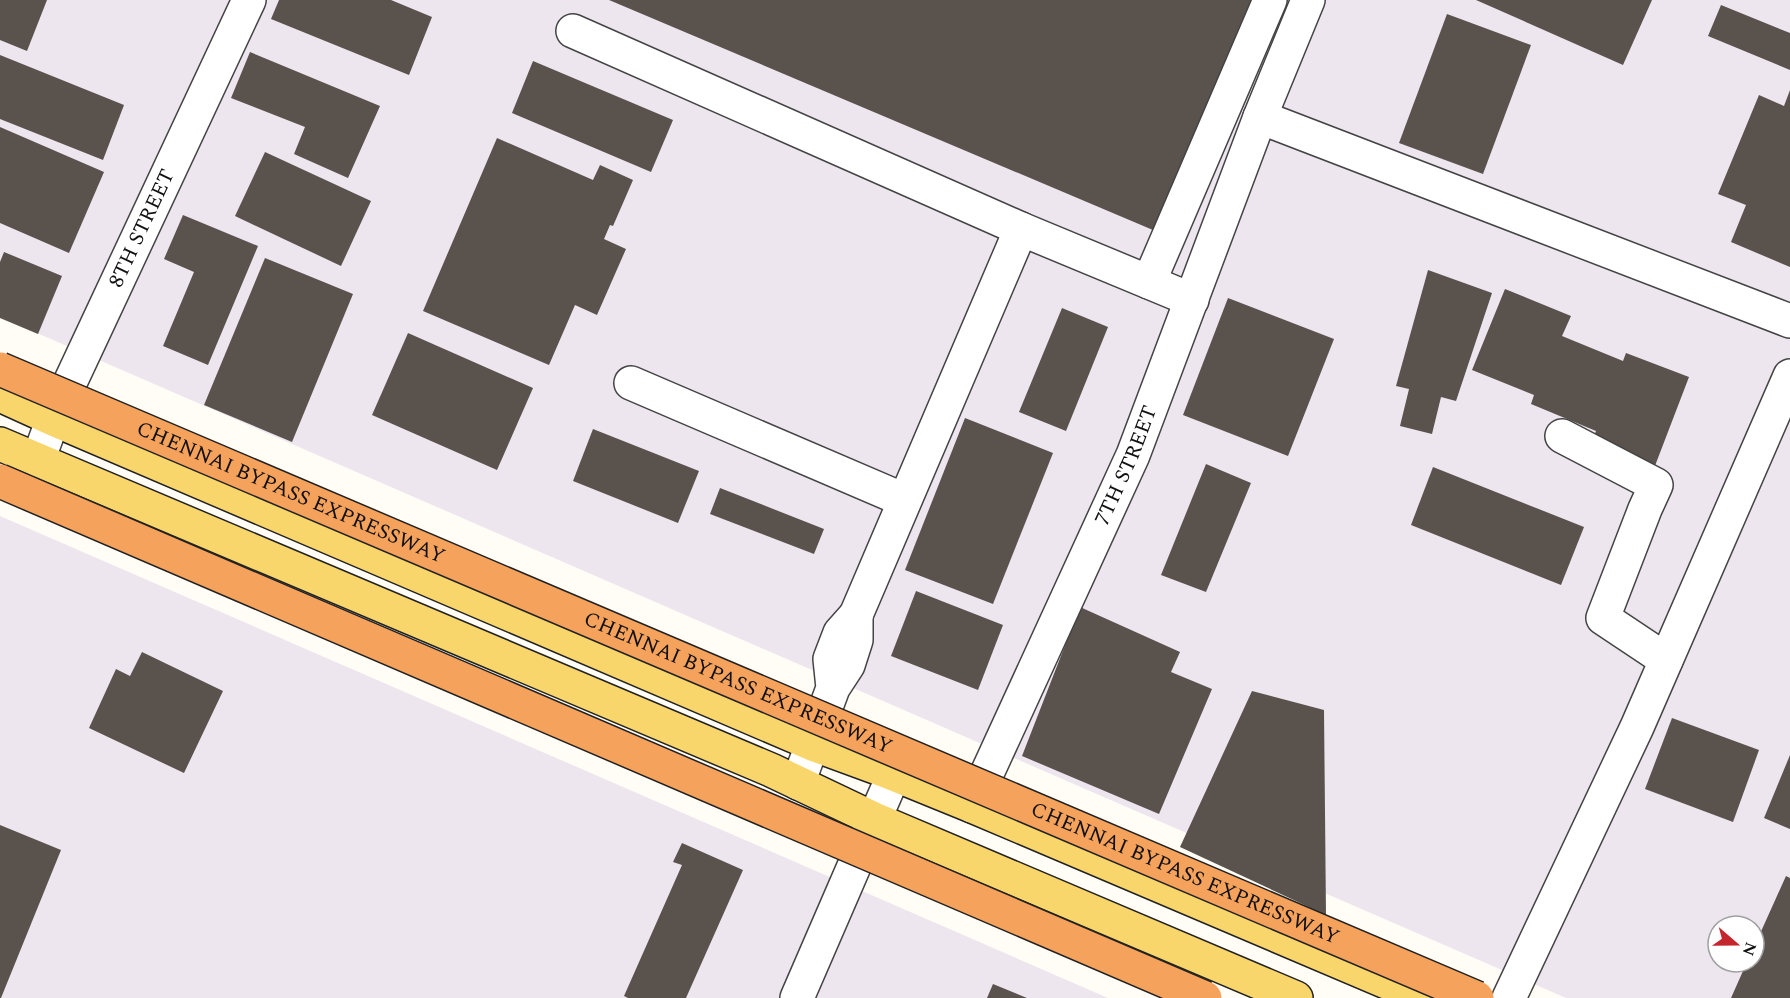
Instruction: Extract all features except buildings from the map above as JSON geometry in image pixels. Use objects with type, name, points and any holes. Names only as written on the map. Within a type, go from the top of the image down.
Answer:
[{"type":"highway","name":"CHENNAI BYPASS EXPRESSWAY","points":[[0,369],[1477,998]]},
{"type":"highway","points":[[0,481],[1205,998]]},
{"type":"main road","points":[[0,395],[812,743],[972,806],[1424,998]]},
{"type":"main road","points":[[0,444],[771,770],[874,819],[1296,998]]},
{"type":"street","name":"8TH STREET","points":[[38,460],[53,419],[249,0]]},
{"type":"street","points":[[1149,282],[1270,0]]},
{"type":"street","name":"7TH STREET","points":[[972,806],[1133,455],[1260,117],[1308,0]]},
{"type":"street","points":[[573,31],[1021,229],[1191,300]]},
{"type":"street","points":[[1260,117],[1790,321]]},
{"type":"street","points":[[798,783],[833,688],[830,659],[840,633],[856,615],[1021,229]]},
{"type":"street","points":[[1509,998],[1637,727],[1790,376]]},
{"type":"street","points":[[631,382],[904,500]]},
{"type":"street","points":[[1562,436],[1656,485],[1603,618],[1666,660]]},
{"type":"street","points":[[797,998],[894,774]]},
{"type":"shaded area","points":[[0,0],[1790,0],[1790,998],[1566,998],[0,317]]},
{"type":"shaded area","points":[[0,516],[1108,998],[0,998]]}]
